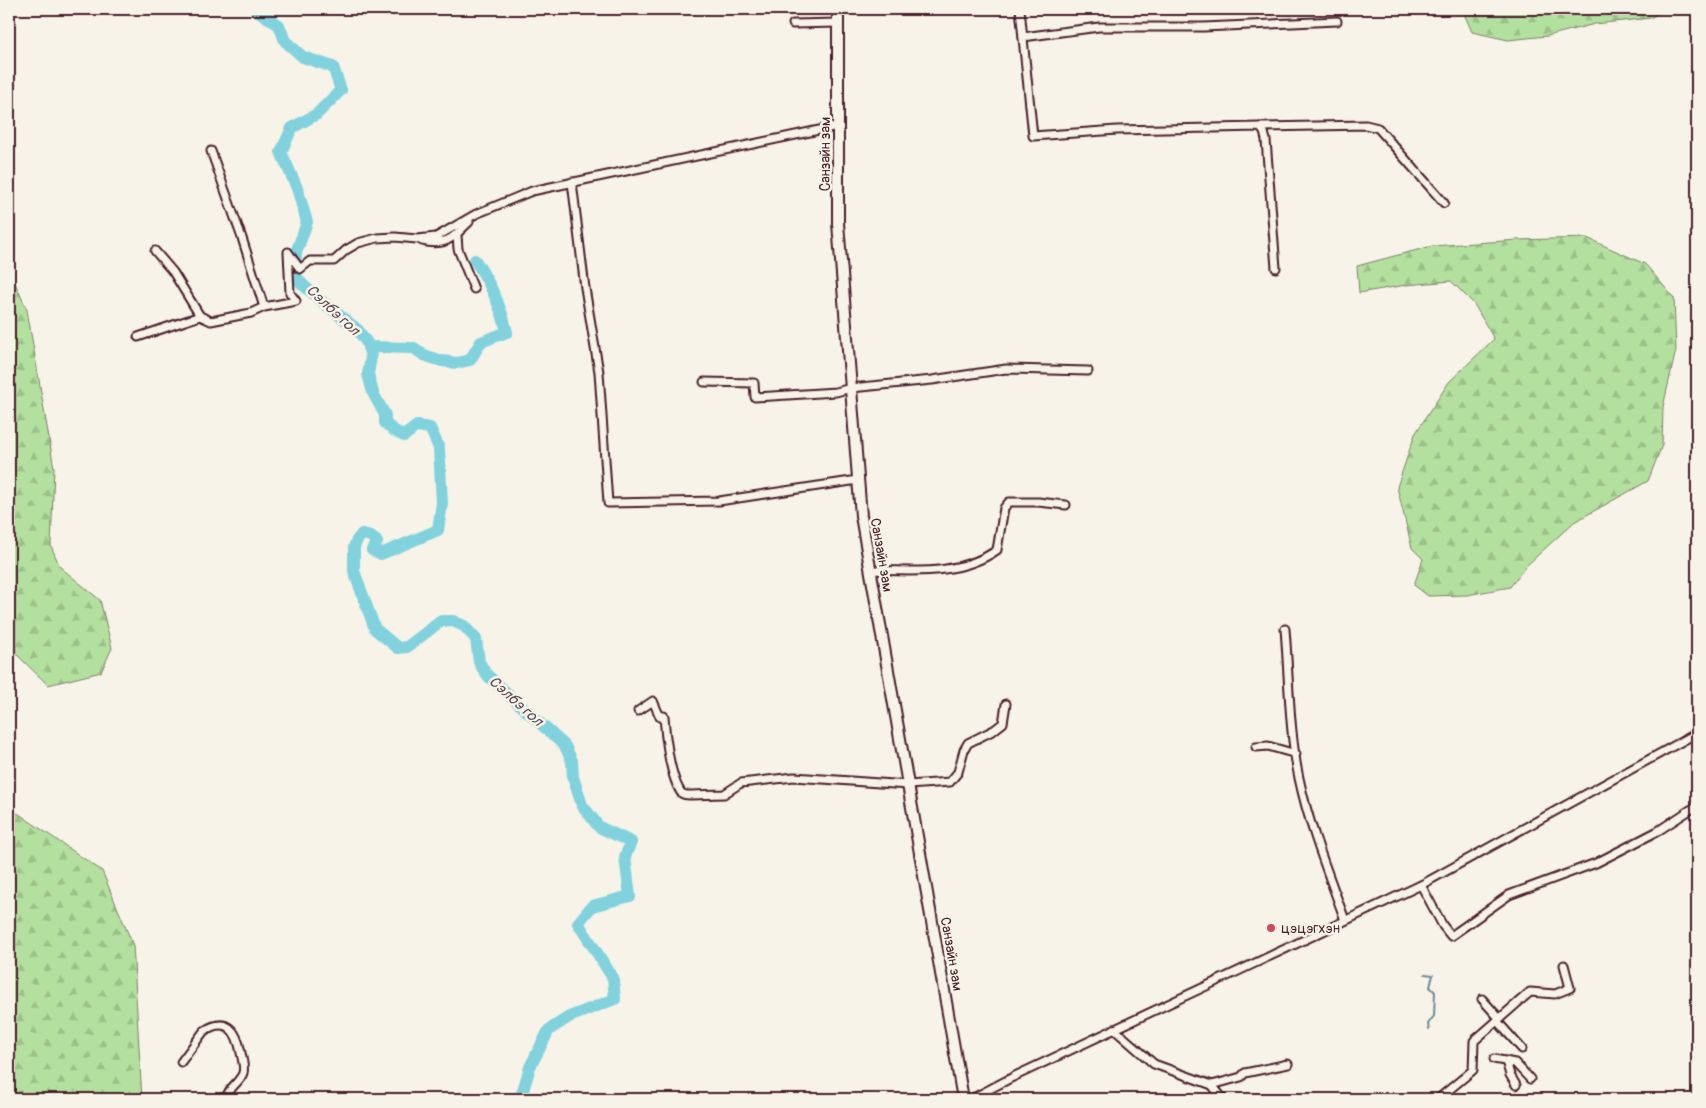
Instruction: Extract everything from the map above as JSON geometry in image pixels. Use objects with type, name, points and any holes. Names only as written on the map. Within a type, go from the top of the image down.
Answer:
[{"type":"main road","name":"Санзайн зам","points":[[838,9],[838,222],[861,516],[964,1099]]},
{"type":"street","points":[[1020,9],[1032,136],[1117,130],[1366,125],[1378,128],[1444,203]]},
{"type":"street","points":[[1023,37],[1099,27],[1203,27],[1337,21]]},
{"type":"street","points":[[793,24],[838,23]]},
{"type":"street","points":[[417,239],[436,237],[476,214],[532,191],[838,126]]},
{"type":"street","points":[[1260,127],[1264,132],[1266,140],[1276,268]]},
{"type":"street","points":[[210,151],[242,238],[264,307]]},
{"type":"street","points":[[572,182],[599,372],[608,503],[720,500],[858,480]]},
{"type":"street","points":[[155,251],[173,272],[200,316],[211,320],[251,313],[264,307],[296,301],[290,293],[288,252],[300,269],[310,261],[334,261],[346,250],[358,243],[377,238],[395,236],[430,243],[447,241],[456,235],[476,214]]},
{"type":"street","points":[[456,235],[458,249],[474,289]]},
{"type":"street","points":[[138,337],[200,316]]},
{"type":"street","points":[[704,382],[754,383],[755,397],[836,392],[851,388],[932,380],[1006,369],[1088,370]]},
{"type":"street","points":[[870,570],[939,570],[954,568],[990,555],[997,550],[1004,508],[1009,502],[1038,502],[1066,505]]},
{"type":"street","points":[[1285,629],[1292,721],[1299,778],[1316,839],[1345,920]]},
{"type":"street","points":[[638,711],[653,701],[660,717],[664,716],[665,738],[674,775],[680,792],[685,795],[724,794],[741,783],[794,777],[908,785],[950,782],[958,772],[968,743],[994,730],[1003,723],[1006,704]]},
{"type":"street","points":[[971,1099],[1013,1077],[1421,885],[1697,733]]},
{"type":"street","points":[[1256,747],[1268,746],[1296,754]]},
{"type":"street","points":[[1421,885],[1443,926],[1451,936],[1508,895],[1596,863],[1658,831],[1697,807]]},
{"type":"street","points":[[1438,1099],[1473,1070],[1474,1041],[1530,992],[1555,994],[1570,988],[1564,965]]},
{"type":"street","points":[[1482,999],[1522,1049]]},
{"type":"street","points":[[180,1062],[204,1031],[220,1025],[231,1028],[240,1046],[244,1070],[229,1090],[226,1099]]},
{"type":"street","points":[[1114,1029],[1154,1064],[1212,1085],[1223,1099]]},
{"type":"street","points":[[1494,1059],[1515,1063],[1530,1079]]},
{"type":"street","points":[[1506,1061],[1510,1075],[1516,1085]]},
{"type":"street","points":[[1212,1085],[1241,1077],[1245,1073],[1288,1064]]},
{"type":"green space","points":[[1462,9],[1664,9],[1651,18],[1595,24],[1547,36],[1508,40],[1472,32]]},
{"type":"green space","points":[[1587,238],[1645,264],[1674,298],[1676,350],[1663,407],[1662,445],[1648,481],[1574,522],[1526,566],[1510,587],[1467,595],[1428,596],[1414,585],[1423,559],[1412,548],[1397,487],[1415,434],[1449,382],[1494,339],[1474,304],[1451,281],[1406,285],[1359,293],[1357,266],[1432,246],[1518,240]]},
{"type":"green space","points":[[9,269],[27,310],[54,468],[51,546],[60,567],[100,600],[112,648],[101,672],[48,685],[9,647]]},
{"type":"green space","points":[[9,811],[19,814],[102,871],[133,945],[142,1099],[9,1099]]},
{"type":"waterway","name":"Сэлбэ гол","points":[[255,9],[279,25],[285,41],[303,57],[333,67],[341,90],[317,114],[292,128],[281,152],[297,188],[307,222],[296,253],[295,275],[303,285],[358,330],[367,343],[371,357],[368,374],[373,393],[385,415],[385,423],[404,436],[417,426],[430,428],[439,448],[442,503],[438,530],[381,554],[372,550],[377,542],[367,535],[362,534],[354,547],[354,571],[375,629],[398,648],[407,647],[441,621],[453,621],[464,626],[476,639],[479,662],[486,674],[565,746],[572,761],[573,777],[582,805],[599,827],[631,842],[625,857],[630,896],[592,906],[578,923],[613,978],[615,999],[569,1017],[549,1030],[530,1067],[522,1094],[532,1099]]},
{"type":"waterway","points":[[368,347],[414,348],[424,355],[442,361],[457,363],[470,360],[481,342],[507,332],[502,313],[475,260]]},
{"type":"waterway","points":[[1425,974],[1433,975],[1430,987],[1435,992],[1434,1016],[1428,1024],[1429,1029]]},
{"type":"place","name":"цэцэгхэн","points":[[1271,928]]}]
